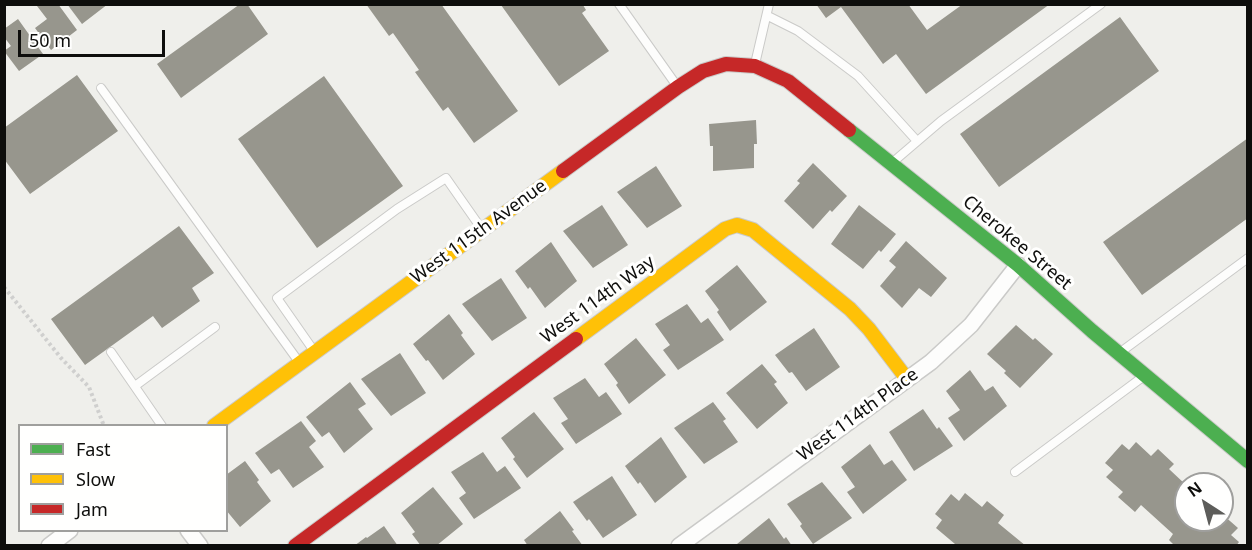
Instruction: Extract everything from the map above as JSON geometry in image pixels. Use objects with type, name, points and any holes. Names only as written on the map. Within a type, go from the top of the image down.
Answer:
[{"type":"street","name":"West 115th Avenue","points":[[217,424],[678,87],[703,71],[726,64],[754,66]]},
{"type":"street","name":"Cherokee Street","points":[[754,66],[788,81],[891,163],[1018,265],[1118,354],[1248,462]]},
{"type":"street","name":"West 114th Way","points":[[295,546],[725,230],[737,225],[753,230],[850,309],[869,329],[907,379]]},
{"type":"street","name":"West 114th Place","points":[[679,546],[907,379],[958,338],[1018,265]]},
{"type":"street","points":[[49,546],[68,532]]},
{"type":"street","points":[[189,532],[200,546]]},
{"type":"lane","points":[[619,4],[678,87]]},
{"type":"lane","points":[[754,66],[768,16],[769,4]]},
{"type":"lane","points":[[891,163],[941,121],[1101,4]]},
{"type":"lane","points":[[768,16],[798,30],[858,76],[917,141]]},
{"type":"lane","points":[[100,88],[299,363]]},
{"type":"lane","points":[[315,352],[277,298],[398,209],[446,178],[482,230]]},
{"type":"lane","points":[[1118,354],[1248,258]]},
{"type":"lane","points":[[135,386],[215,327]]},
{"type":"lane","points":[[111,352],[161,424]]},
{"type":"lane","points":[[1015,472],[1144,376]]},
{"type":"path","points":[[4,287],[61,358],[89,387],[103,424]]},
{"type":"building","points":[[39,4],[58,4],[77,30],[51,50],[35,28],[47,19],[37,6]]},
{"type":"building","points":[[67,4],[108,4],[82,24]]},
{"type":"building","points":[[240,4],[247,4],[268,34],[181,98],[157,64]]},
{"type":"building","points":[[366,4],[441,4],[518,111],[474,143],[448,107],[443,111],[415,72],[419,70],[393,33],[389,36]]},
{"type":"building","points":[[816,4],[908,4],[927,30],[963,4],[1050,4],[926,94],[896,54],[883,64],[841,7],[826,18]]},
{"type":"building","points":[[501,5],[583,5],[586,10],[582,13],[609,51],[559,86]]},
{"type":"building","points":[[1120,17],[1159,71],[999,187],[960,134]]},
{"type":"building","points":[[18,19],[43,54],[19,71],[4,51],[11,46],[4,37],[4,29]]},
{"type":"building","points":[[77,75],[118,131],[30,194],[4,159],[4,128]]},
{"type":"building","points":[[324,76],[403,186],[317,248],[238,139]]},
{"type":"building","points":[[756,120],[757,144],[754,144],[754,168],[713,171],[713,146],[710,146],[709,124]]},
{"type":"building","points":[[1248,138],[1248,218],[1142,295],[1103,242]]},
{"type":"building","points":[[813,163],[847,196],[813,229],[784,201]]},
{"type":"building","points":[[656,166],[682,206],[647,228],[617,192]]},
{"type":"building","points":[[602,205],[628,245],[593,268],[563,231]]},
{"type":"building","points":[[859,205],[896,234],[863,269],[831,244]]},
{"type":"building","points":[[179,226],[214,273],[192,288],[200,301],[162,328],[153,316],[85,365],[51,319]]},
{"type":"building","points":[[906,241],[947,278],[931,297],[919,288],[902,308],[880,286],[896,267],[889,261]]},
{"type":"building","points":[[551,242],[577,281],[545,308],[515,271]]},
{"type":"building","points":[[737,265],[767,302],[730,331],[717,312],[719,310],[705,291]]},
{"type":"building","points":[[501,278],[527,318],[492,341],[462,304]]},
{"type":"building","points":[[687,304],[701,323],[708,318],[724,340],[678,370],[663,350],[670,345],[655,324]]},
{"type":"building","points":[[449,314],[475,354],[443,380],[413,344]]},
{"type":"building","points":[[1016,325],[1053,354],[1020,388],[987,354]]},
{"type":"building","points":[[814,328],[840,367],[806,391],[775,355]]},
{"type":"building","points":[[636,338],[666,375],[629,404],[616,385],[618,383],[604,364]]},
{"type":"building","points":[[400,353],[426,393],[391,416],[361,379]]},
{"type":"building","points":[[762,364],[777,382],[774,384],[788,403],[757,429],[726,393]]},
{"type":"building","points":[[970,370],[985,391],[993,386],[1007,406],[964,441],[948,418],[960,410],[946,391]]},
{"type":"building","points":[[585,378],[599,397],[606,392],[622,414],[576,444],[561,423],[568,419],[553,398]]},
{"type":"building","points":[[350,382],[366,404],[358,409],[373,429],[344,453],[329,432],[322,437],[306,417]]},
{"type":"building","points":[[713,402],[726,419],[723,421],[738,442],[704,464],[674,428]]},
{"type":"building","points":[[923,409],[953,446],[914,471],[889,432]]},
{"type":"building","points":[[534,412],[564,449],[527,478],[501,438]]},
{"type":"building","points":[[301,421],[316,441],[309,447],[324,467],[293,488],[279,469],[271,474],[255,453]]},
{"type":"building","points":[[661,437],[687,477],[655,503],[625,466]]},
{"type":"building","points":[[1136,442],[1151,456],[1158,449],[1174,464],[1169,469],[1174,474],[1174,532],[1234,532],[1231,535],[1239,542],[1236,546],[1175,546],[1169,540],[1173,534],[1141,505],[1135,512],[1118,497],[1123,492],[1106,477],[1113,470],[1105,463],[1122,444],[1129,450]]},
{"type":"building","points":[[870,444],[884,465],[892,460],[907,480],[863,514],[847,492],[855,487],[841,467]]},
{"type":"building","points":[[483,452],[497,472],[505,466],[521,488],[474,519],[459,498],[466,493],[451,472]]},
{"type":"building","points":[[245,461],[271,501],[240,527],[228,512],[228,474]]},
{"type":"building","points":[[612,476],[637,515],[603,538],[573,502]]},
{"type":"building","points":[[822,482],[852,518],[813,544],[787,504]]},
{"type":"building","points":[[433,487],[463,524],[436,546],[421,546],[412,534],[415,532],[401,513]]},
{"type":"building","points":[[965,493],[982,507],[987,501],[1004,515],[998,523],[1026,546],[953,546],[955,544],[936,528],[942,520],[935,514],[951,494],[959,501]]},
{"type":"building","points":[[560,511],[583,546],[528,546],[524,540]]},
{"type":"building","points":[[769,518],[792,546],[738,546],[737,544]]},
{"type":"building","points":[[384,526],[398,546],[354,546],[366,537]]},
{"type":"traffic: fast","points":[[849,130],[1018,265],[1092,331],[1248,461]]},
{"type":"traffic: slow","points":[[217,424],[563,171]]},
{"type":"traffic: slow","points":[[576,339],[725,229],[737,225],[753,230],[850,309],[869,329],[907,379]]},
{"type":"traffic: jam","points":[[563,171],[678,87],[703,71],[726,64],[755,66],[788,81],[849,130]]},
{"type":"traffic: jam","points":[[295,546],[576,339]]}]
